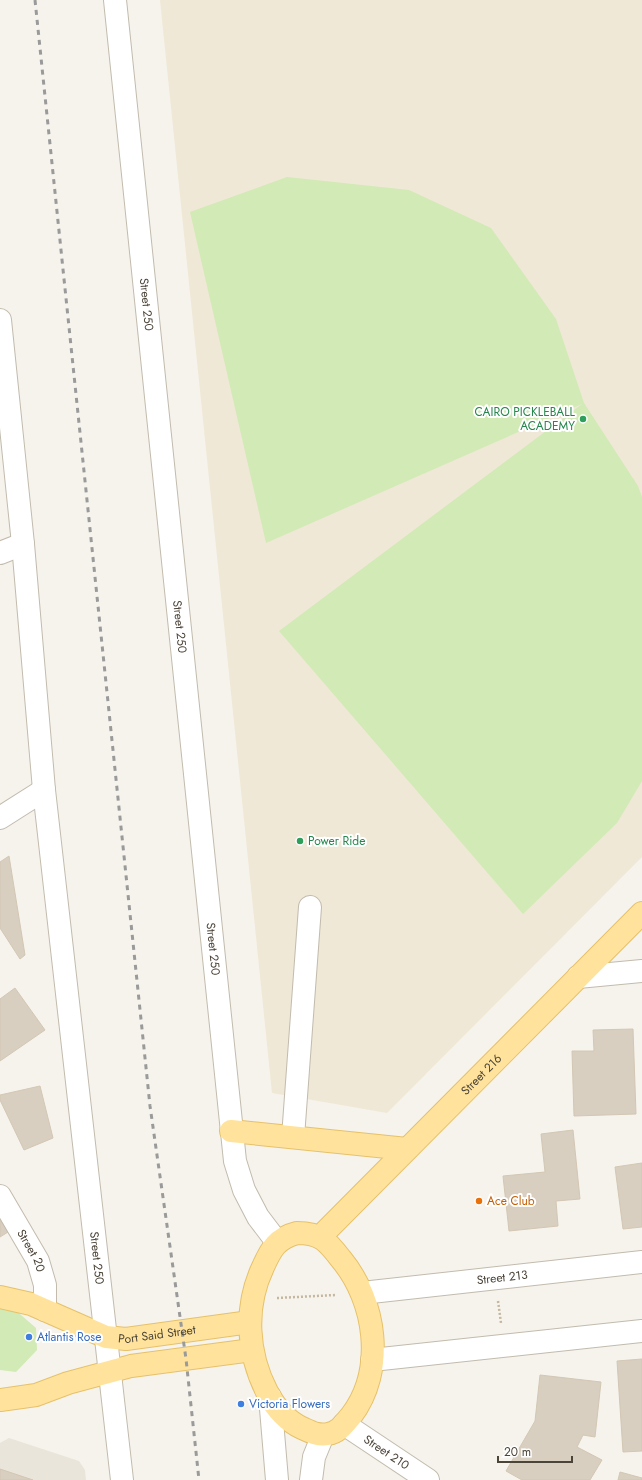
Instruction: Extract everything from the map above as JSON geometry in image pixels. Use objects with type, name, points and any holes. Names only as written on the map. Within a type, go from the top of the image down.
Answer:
[{"type":"main road","name":"Street 216","points":[[320,1237],[642,912]]},
{"type":"main road","points":[[231,1131],[407,1149]]},
{"type":"main road","points":[[297,1232],[310,1233],[320,1237],[344,1262],[362,1293],[368,1310],[371,1326],[372,1360],[369,1378],[355,1411],[335,1432],[317,1435],[298,1426],[287,1418],[270,1397],[256,1366],[252,1350],[250,1322],[252,1300],[258,1277],[267,1258],[278,1242],[287,1235],[297,1232]]},
{"type":"main road","name":"Port Said Street","points":[[0,1297],[31,1304],[106,1337],[126,1339],[250,1322]]},
{"type":"main road","points":[[0,1400],[36,1395],[68,1383],[131,1366],[252,1350]]},
{"type":"street","name":"Street 250","points":[[115,0],[235,1162],[244,1190],[258,1217],[278,1242]]},
{"type":"street","name":"Street 250","points":[[0,320],[44,790],[122,1480]]},
{"type":"street","points":[[0,553],[22,544]]},
{"type":"street","points":[[0,818],[44,790]]},
{"type":"street","points":[[293,1137],[310,907]]},
{"type":"street","points":[[578,977],[642,971]]},
{"type":"street","name":"Street 20","points":[[0,1196],[38,1261],[45,1285],[45,1310]]},
{"type":"street","name":"Street 213","points":[[362,1293],[642,1262]]},
{"type":"street","points":[[372,1360],[642,1331]]},
{"type":"street","points":[[270,1397],[278,1480]]},
{"type":"street","name":"Street 210","points":[[344,1424],[428,1480]]},
{"type":"street","points":[[311,1480],[314,1457],[323,1435]]},
{"type":"path","points":[[495,1278],[504,1346]]},
{"type":"path","points":[[252,1300],[362,1293]]},
{"type":"shaded area","points":[[160,0],[642,0],[642,857],[387,1113],[272,1093]]},
{"type":"shaded area","points":[[9,1438],[79,1461],[85,1470],[86,1480],[0,1480],[0,1443]]},
{"type":"green space","points":[[287,177],[409,190],[491,228],[556,319],[584,403],[638,486],[642,497],[642,781],[617,823],[523,914],[279,631],[582,404],[266,543],[190,212]]},
{"type":"green space","points":[[0,1307],[13,1308],[36,1328],[37,1350],[16,1372],[0,1370]]},
{"type":"building","points":[[9,856],[25,955],[20,959],[0,928],[0,862]]},
{"type":"building","points":[[15,988],[45,1030],[0,1061],[0,999]]},
{"type":"building","points":[[633,1029],[636,1114],[574,1116],[572,1051],[594,1051],[593,1030]]},
{"type":"building","points":[[40,1086],[53,1138],[24,1150],[0,1100],[0,1095]]},
{"type":"building","points":[[573,1130],[580,1199],[556,1201],[558,1226],[509,1231],[503,1176],[545,1172],[541,1134]]},
{"type":"building","points":[[642,1163],[642,1227],[623,1229],[615,1167]]},
{"type":"building","points":[[0,1219],[8,1232],[0,1237]]},
{"type":"building","points":[[642,1359],[642,1451],[623,1452],[617,1361]]},
{"type":"building","points":[[540,1375],[601,1382],[595,1437],[583,1435],[577,1447],[602,1460],[590,1480],[522,1480],[506,1471],[535,1421]]},
{"type":"building","points":[[0,1469],[33,1480],[0,1480]]},
{"type":"building","points":[[620,1472],[642,1478],[642,1480],[618,1480]]},
{"type":"railway","points":[[35,0],[150,1106],[186,1359],[199,1480]]},
{"type":"place","name":"CAIRO PICKLEBALL ACADEMY","points":[[583,419]]},
{"type":"place","name":"Power Ride","points":[[300,841]]},
{"type":"place","name":"Ace Club","points":[[479,1201]]},
{"type":"place","name":"Atlantis Rose","points":[[29,1337]]},
{"type":"place","name":"Victoria Flowers","points":[[241,1404]]}]
